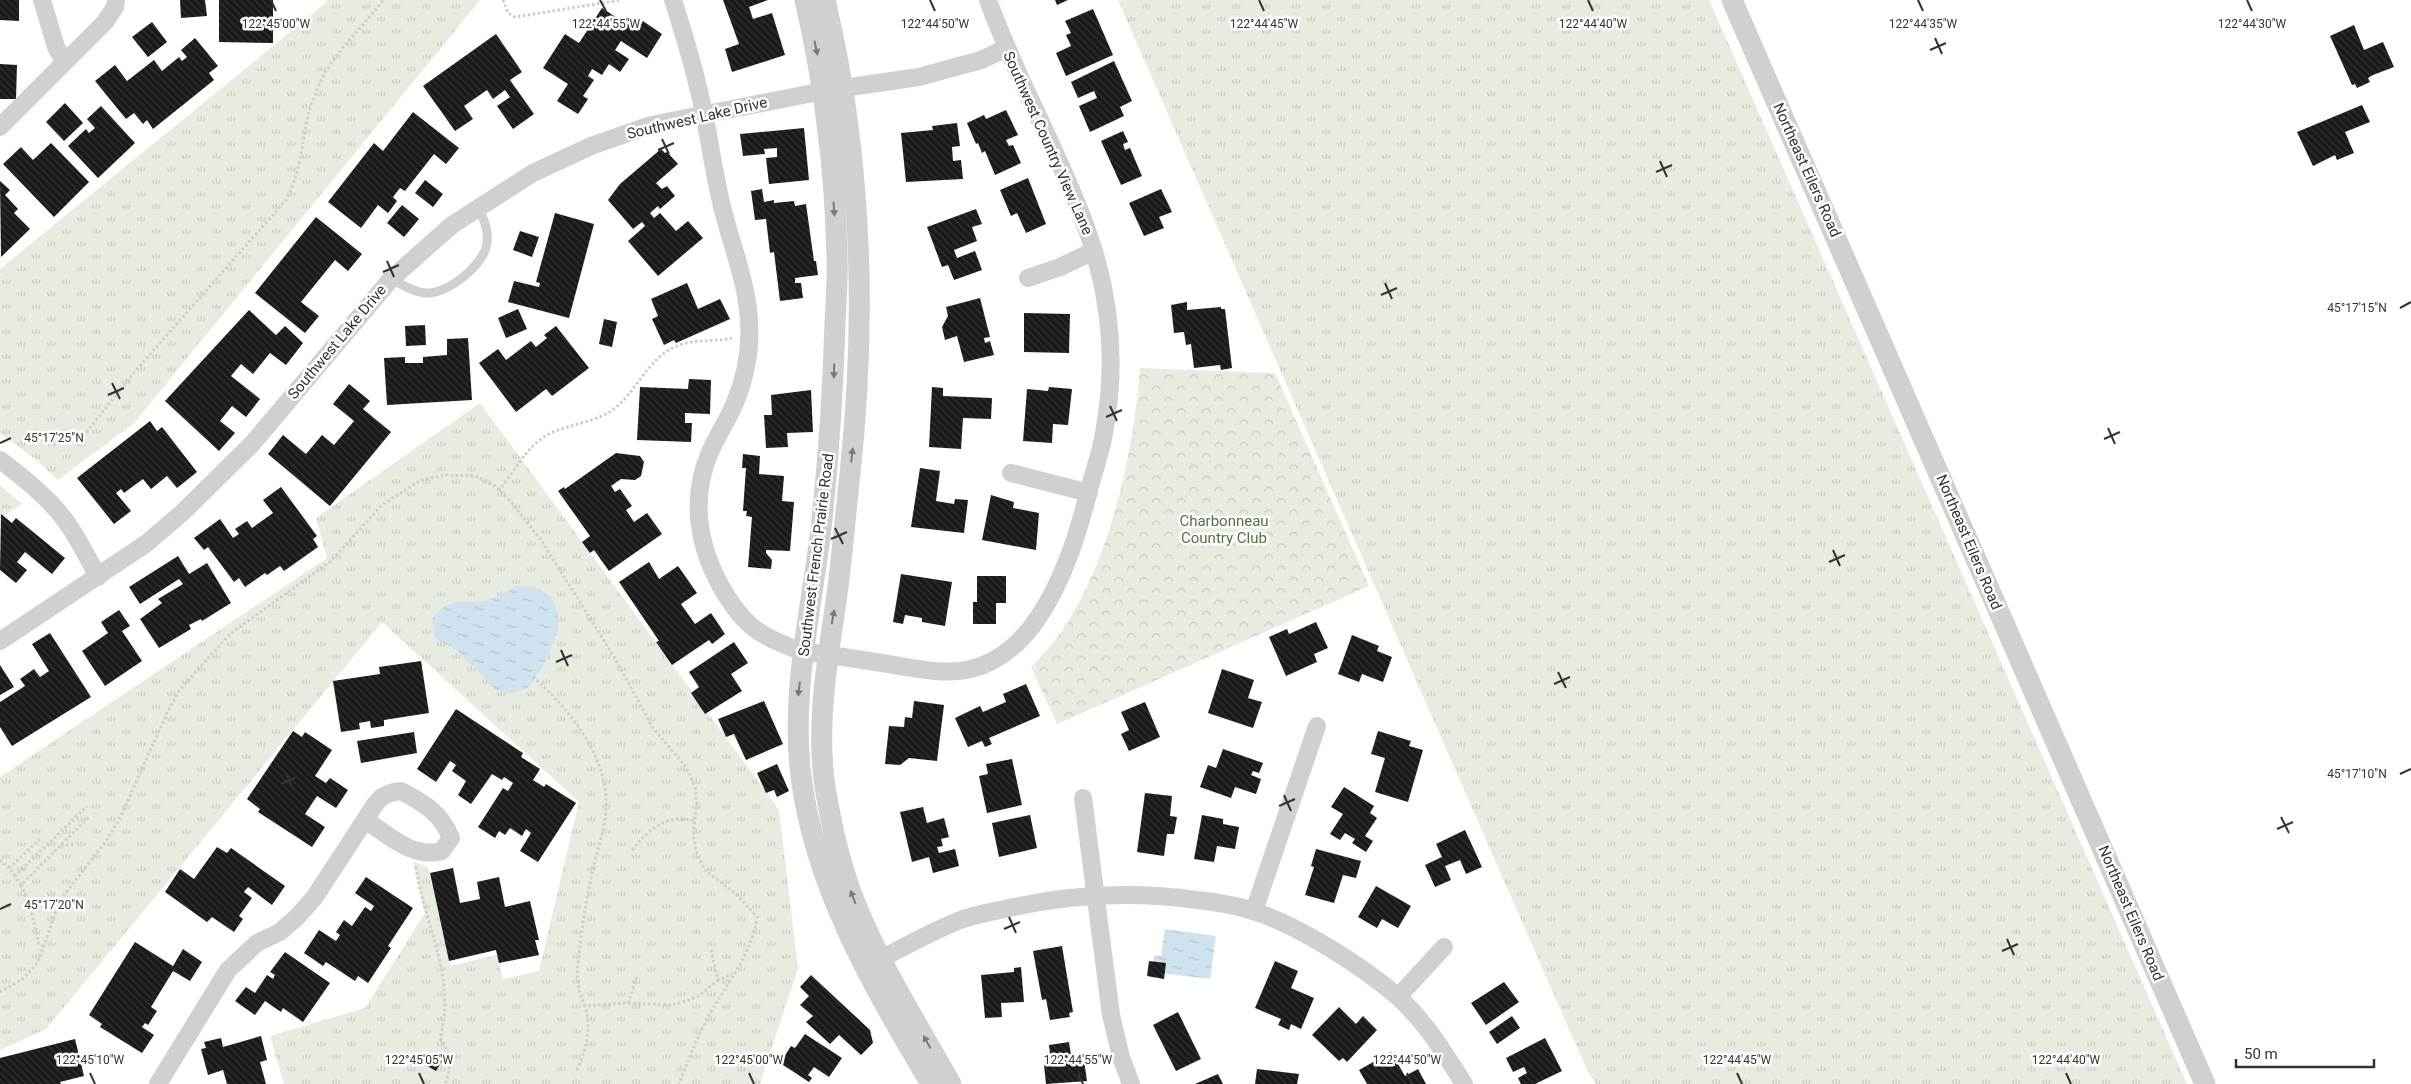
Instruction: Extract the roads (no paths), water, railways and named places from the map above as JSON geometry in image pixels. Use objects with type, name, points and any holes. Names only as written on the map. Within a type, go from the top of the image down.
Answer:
[{"type":"street","points":[[42,0],[56,47],[64,62]]},
{"type":"street","points":[[0,127],[105,22],[116,0]]},
{"type":"street","name":"Southwest Country View Lane","points":[[673,0],[692,59],[721,204],[744,287],[749,329],[746,369],[734,405],[704,468],[700,487],[699,528],[712,570],[726,596],[748,626],[764,636],[804,652],[952,672],[984,665],[998,658],[1023,637],[1043,609],[1060,579],[1080,528],[1104,435],[1109,396],[1111,356],[1108,314],[1094,251],[1059,160],[1007,48],[988,0]]},
{"type":"street","name":"Southwest French Prairie Road","points":[[805,0],[816,50],[833,90],[852,154],[860,260],[855,422],[836,601],[827,655],[822,720],[825,785],[838,852],[862,920],[874,963],[931,1084]]},
{"type":"street","name":"Southwest French Prairie Road","points":[[825,0],[833,90],[838,256],[833,409],[818,563],[796,717],[801,777],[814,843],[828,886],[874,963],[951,1084]]},
{"type":"street","name":"Northeast Eilers Road","points":[[1732,0],[2205,1084]]},
{"type":"street","name":"Southwest Lake Drive","points":[[0,641],[147,543],[218,479],[252,444],[391,279],[444,231],[478,206],[533,173],[591,146],[651,126],[833,90],[919,77],[981,60],[1007,48]]},
{"type":"street","points":[[1028,278],[1060,267],[1094,251]]},
{"type":"street","points":[[0,460],[25,480],[60,514],[69,525],[98,577]]},
{"type":"street","points":[[1011,473],[1089,492]]},
{"type":"street","points":[[1254,911],[1317,726]]},
{"type":"street","points":[[158,1084],[228,970],[257,943],[280,932],[314,898],[365,820],[379,799],[388,792],[401,791],[415,798],[444,822],[451,838],[442,851],[429,855],[414,852],[365,820]]},
{"type":"street","points":[[1083,798],[1110,1015],[1121,1057],[1131,1084]]},
{"type":"street","points":[[874,963],[958,921],[1042,901],[1094,894],[1161,895],[1254,911],[1309,936],[1398,997],[1439,1045],[1464,1084]]},
{"type":"street","points":[[1398,997],[1444,947]]},
{"type":"lane","points":[[391,279],[427,293],[455,284],[475,266],[486,245],[487,227],[478,206]]},
{"type":"water","points":[[516,586],[536,588],[551,596],[558,614],[558,630],[542,668],[529,687],[513,693],[497,691],[457,650],[435,638],[432,619],[445,607],[455,602],[488,600]]},
{"type":"water","points":[[1165,929],[1216,936],[1210,979],[1152,972],[1154,955],[1161,956]]},
{"type":"park label","name":"Charbonneau Country Club","points":[[1224,530]]}]
